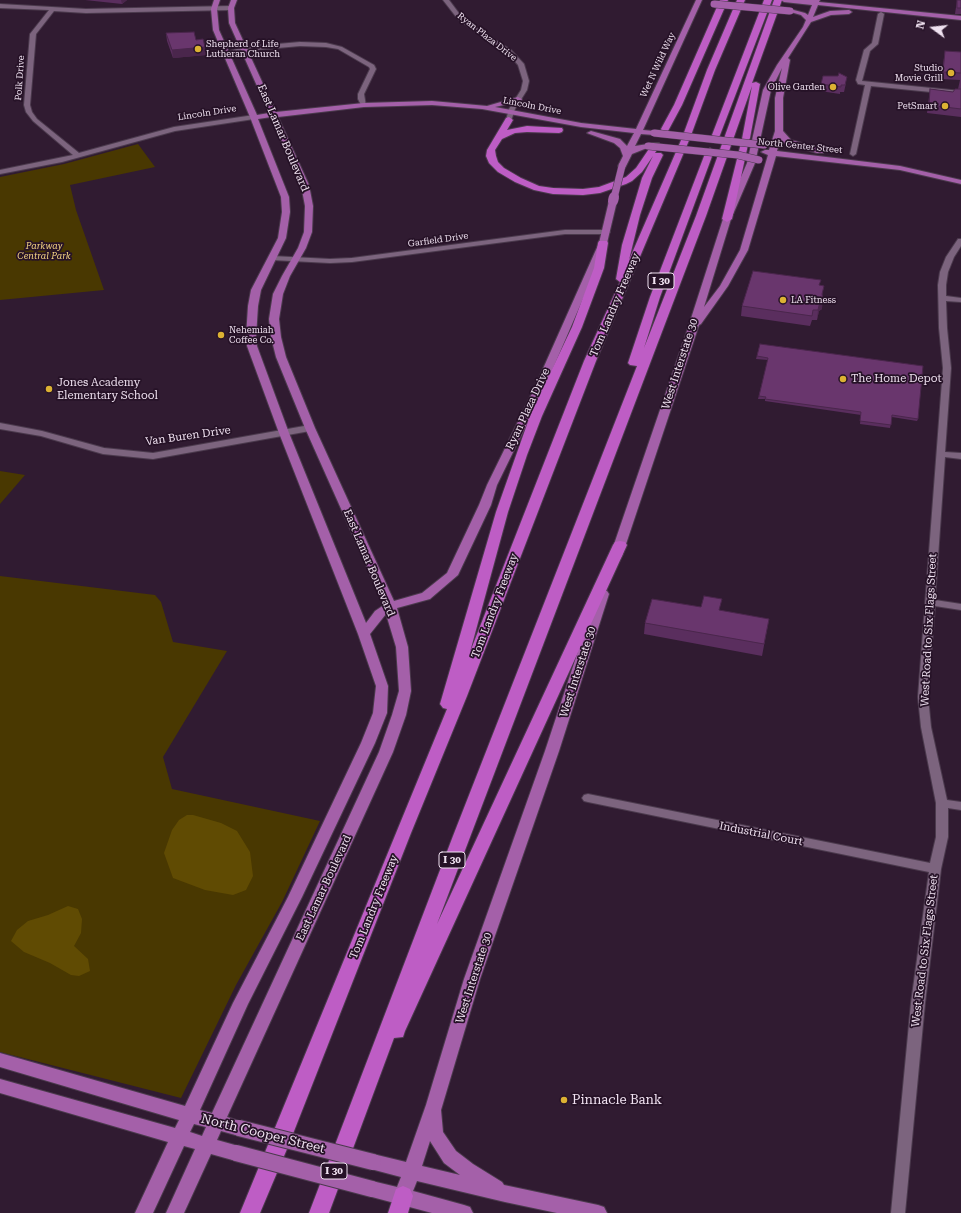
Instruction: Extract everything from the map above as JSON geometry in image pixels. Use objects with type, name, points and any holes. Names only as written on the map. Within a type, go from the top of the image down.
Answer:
[{"type":"highway","points":[[510,116],[491,150],[491,156],[494,163],[509,176],[532,186],[567,192],[600,190],[629,179],[639,170],[658,135],[674,119],[678,105],[724,0]]},
{"type":"highway","name":"Tom Landry Freeway","points":[[250,1213],[277,1150],[430,766],[460,696],[590,361],[686,138],[711,70],[742,0]]},
{"type":"highway","points":[[728,32],[743,17],[750,0]]},
{"type":"highway","name":"I 30","points":[[625,414],[626,387],[641,345],[655,297],[768,0]]},
{"type":"highway","name":"I 30","points":[[319,1213],[464,829],[707,202],[778,0]]},
{"type":"highway","points":[[727,219],[767,31]]},
{"type":"highway","points":[[497,138],[513,131],[527,129],[559,130]]},
{"type":"highway","points":[[615,304],[626,246],[647,178],[658,135]]},
{"type":"highway","points":[[430,766],[502,512],[536,416],[580,320],[599,268],[604,237]]},
{"type":"highway","points":[[345,1142],[620,545]]},
{"type":"main road","name":"East Lamar Boulevard","points":[[144,1213],[241,1003],[295,897],[365,750],[380,714],[382,686],[364,634],[284,433],[252,346],[250,337],[252,306],[256,290],[284,232],[286,212],[285,197],[254,117],[216,30],[214,9],[217,0]]},
{"type":"main road","name":"East Lamar Boulevard","points":[[175,1213],[386,752],[399,715],[405,691],[405,670],[402,647],[390,606],[310,428],[281,357],[276,337],[274,319],[275,308],[281,286],[296,259],[308,232],[310,217],[308,197],[305,185],[232,23],[231,8],[234,0]]},
{"type":"main road","name":"Wet N Wild Way","points":[[636,135],[699,0]]},
{"type":"main road","points":[[724,0],[816,4],[961,18]]},
{"type":"main road","points":[[784,0],[796,4]]},
{"type":"main road","points":[[694,12],[702,6],[714,4],[790,10],[803,14],[810,20],[830,13],[849,12],[961,21]]},
{"type":"main road","points":[[816,4],[849,12]]},
{"type":"main road","name":"West Interstate 30","points":[[400,1205],[434,1105],[472,979],[552,751],[598,608],[692,331],[727,219],[751,163],[763,144],[767,90],[772,78],[810,20],[816,4]]},
{"type":"main road","points":[[692,331],[724,286],[744,250],[778,132],[780,123],[779,98],[790,51]]},
{"type":"main road","points":[[482,108],[505,104],[518,99]]},
{"type":"main road","name":"Lincoln Drive","points":[[254,117],[364,105],[443,103],[482,108],[559,130],[593,130]]},
{"type":"main road","name":"Lincoln Drive","points":[[422,104],[510,116],[593,130],[636,135]]},
{"type":"main road","points":[[593,130],[633,121],[646,112],[658,135],[759,160],[767,167]]},
{"type":"main road","points":[[593,130],[617,141],[624,147],[627,154],[658,135],[742,136],[763,144],[778,132]]},
{"type":"main road","points":[[778,132],[784,140],[788,142],[820,151]]},
{"type":"main road","name":"North Center Street","points":[[636,135],[658,135],[763,144],[773,149],[811,157],[900,168],[961,182]]},
{"type":"main road","name":"Ryan Plaza Drive","points":[[364,634],[379,614],[390,606],[426,596],[452,575],[485,505],[492,485],[539,389],[604,237],[622,166],[636,135]]},
{"type":"main road","name":"North Center Street","points":[[773,149],[820,151],[896,160],[961,176]]},
{"type":"main road","points":[[767,167],[787,160],[811,157]]},
{"type":"main road","name":"North Cooper Street","points":[[0,1060],[239,1128],[506,1194],[598,1213]]},
{"type":"main road","points":[[0,1086],[178,1138],[372,1189],[400,1205],[464,1213]]},
{"type":"main road","points":[[434,1105],[435,1134],[450,1157],[506,1194]]},
{"type":"street","name":"Ryan Plaza Drive","points":[[446,0],[459,17],[509,52],[521,64],[526,81],[524,90],[510,116]]},
{"type":"street","points":[[0,6],[91,11],[231,8]]},
{"type":"street","name":"Polk Drive","points":[[52,10],[33,34],[27,105],[29,112],[35,120],[78,156]]},
{"type":"street","points":[[881,14],[875,44],[867,50],[859,80],[860,83],[868,85],[961,93]]},
{"type":"street","points":[[226,53],[271,50],[294,45],[312,44],[340,48],[372,66],[373,72],[361,94],[361,99],[364,105]]},
{"type":"street","points":[[853,154],[868,85]]},
{"type":"street","name":"Lincoln Drive","points":[[0,172],[78,156],[174,129],[254,117]]},
{"type":"street","name":"Garfield Drive","points":[[272,258],[330,261],[357,259],[565,232],[604,237]]},
{"type":"street","name":"West Road to Six Flags Street","points":[[898,1213],[918,1003],[935,869],[942,837],[942,803],[926,727],[923,697],[947,368],[942,298],[944,272],[950,257],[961,241]]},
{"type":"street","points":[[942,298],[961,300]]},
{"type":"street","name":"Van Buren Drive","points":[[0,426],[42,434],[103,450],[152,456],[310,428]]},
{"type":"street","points":[[940,454],[961,456]]},
{"type":"street","points":[[929,602],[961,607]]},
{"type":"street","name":"Industrial Court","points":[[588,798],[935,869]]},
{"type":"street","points":[[942,803],[961,806]]},
{"type":"green space","name":"Parkway Central Park","points":[[138,144],[155,167],[70,185],[76,210],[104,290],[0,300],[0,177],[64,164]]},
{"type":"green space","points":[[0,471],[25,475],[0,504]]},
{"type":"green space","points":[[0,576],[155,595],[161,602],[173,642],[227,651],[163,757],[172,789],[320,821],[282,902],[236,985],[181,1098],[0,1052]]},
{"type":"shaded area","points":[[187,815],[193,815],[221,823],[237,831],[250,852],[253,876],[246,890],[233,895],[205,890],[173,878],[164,853],[172,830],[179,820]]},
{"type":"shaded area","points":[[68,906],[78,909],[82,919],[81,933],[74,946],[88,959],[90,971],[79,976],[71,975],[50,963],[24,952],[11,941],[17,930],[28,921],[48,915]]},
{"type":"building","points":[[957,0],[961,0],[961,8],[957,8]]},
{"type":"building","points":[[194,32],[196,40],[203,39],[205,47],[172,50],[166,33]]},
{"type":"building","points":[[945,51],[961,52],[961,73],[943,72]]},
{"type":"building","points":[[839,73],[847,77],[845,85],[841,85],[841,87],[821,84],[823,76],[838,76]]},
{"type":"building","points":[[930,89],[953,92],[955,89],[961,89],[961,109],[929,105]]},
{"type":"building","name":"LA Fitness","points":[[753,271],[821,280],[819,285],[824,286],[822,294],[823,299],[820,301],[818,310],[813,310],[812,316],[742,306]]},
{"type":"building","name":"The Home Depot","points":[[760,344],[923,366],[918,419],[892,415],[891,425],[860,421],[861,412],[765,399],[766,397],[759,396],[768,358],[757,356]]},
{"type":"building","points":[[704,596],[722,599],[719,610],[769,619],[764,644],[645,623],[652,599],[701,607]]},
{"type":"place","name":"Shepherd of Life Lutheran Church","points":[[198,49]]},
{"type":"place","name":"Studio Movie Grill","points":[[951,73]]},
{"type":"place","name":"Olive Garden","points":[[833,87]]},
{"type":"place","name":"PetSmart","points":[[945,106]]},
{"type":"place","name":"LA Fitness","points":[[783,300]]},
{"type":"place","name":"Nehemiah Coffee Co.","points":[[221,335]]},
{"type":"place","name":"The Home Depot","points":[[843,379]]},
{"type":"place","name":"Jones Academy Elementary School","points":[[49,389]]},
{"type":"place","name":"Pinnacle Bank","points":[[564,1100]]}]
